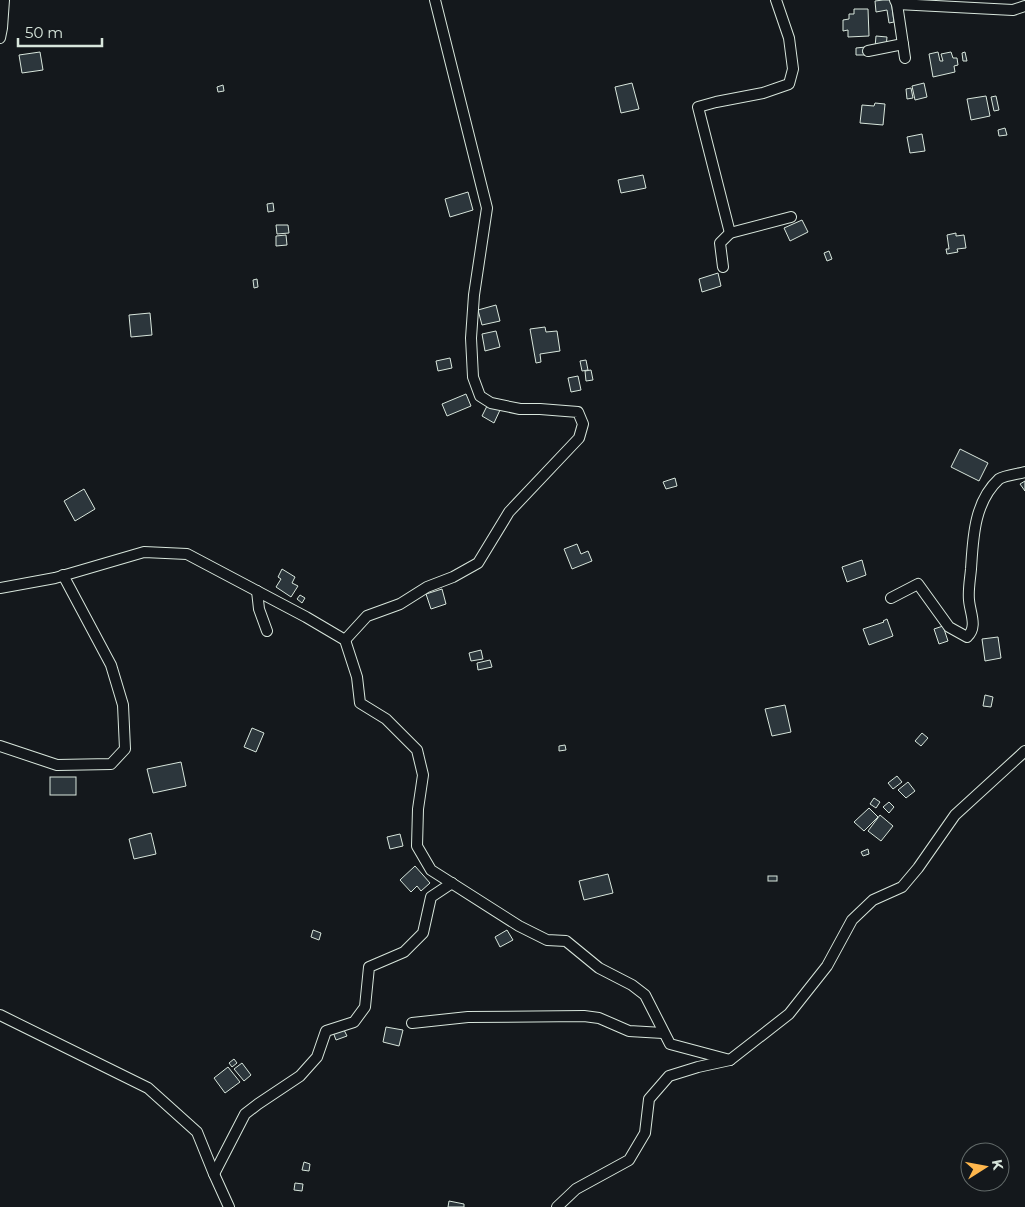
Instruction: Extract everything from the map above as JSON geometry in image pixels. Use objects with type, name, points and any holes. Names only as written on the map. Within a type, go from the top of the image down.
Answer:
[{"type":"street","points":[[0,38],[4,0]]},
{"type":"street","points":[[427,0],[438,15]]},
{"type":"street","points":[[345,640],[367,616],[400,604],[427,587],[453,577],[478,563],[509,512],[579,438],[583,424],[578,412],[520,409],[491,403],[480,396],[476,387],[473,378],[472,338],[474,295],[487,208],[434,0]]},
{"type":"street","points":[[730,233],[716,184],[698,107],[762,94],[789,84],[792,69],[788,38],[776,0]]},
{"type":"street","points":[[905,58],[896,2],[1014,10],[1025,6]]},
{"type":"street","points":[[868,51],[902,44]]},
{"type":"street","points":[[723,267],[720,243],[730,233],[791,217]]},
{"type":"street","points":[[891,598],[918,584],[949,627],[967,637],[971,633],[973,626],[969,600],[973,539],[980,507],[986,495],[1000,478],[1025,472]]},
{"type":"street","points":[[0,588],[63,576],[144,552],[187,554],[345,640],[357,676],[360,703],[386,719],[417,750],[423,775],[418,809],[417,846],[431,870],[519,926],[547,940],[566,941],[599,968],[632,985],[645,995],[656,1015],[663,1034],[670,1044],[730,1060]]},
{"type":"street","points":[[0,746],[57,765],[111,764],[125,749],[124,705],[111,665],[63,576]]},
{"type":"street","points":[[256,591],[259,609],[267,631]]},
{"type":"street","points":[[557,1207],[576,1188],[629,1160],[645,1133],[649,1099],[669,1076],[730,1060],[789,1014],[827,966],[852,920],[873,900],[902,887],[918,868],[955,815],[1025,751]]},
{"type":"street","points":[[214,1174],[245,1114],[300,1076],[317,1057],[326,1031],[354,1022],[365,1007],[370,967],[404,952],[423,933],[431,897],[452,883]]},
{"type":"street","points":[[0,1015],[148,1088],[198,1132],[229,1207]]},
{"type":"street","points":[[412,1023],[468,1017],[584,1016],[599,1018],[629,1031],[663,1034]]},
{"type":"building","points":[[891,0],[894,22],[889,23],[887,10],[876,12],[875,1]]},
{"type":"building","points":[[854,9],[868,9],[869,36],[848,37],[848,30],[843,31],[843,20],[849,19],[849,14],[854,14]]},
{"type":"building","points":[[876,36],[887,37],[886,47],[875,47]]},
{"type":"building","points":[[866,47],[866,55],[856,55],[856,48]]},
{"type":"building","points":[[40,52],[43,70],[22,73],[19,55]]},
{"type":"building","points":[[938,52],[940,61],[943,61],[941,54],[951,52],[953,58],[957,58],[958,65],[954,66],[955,72],[933,77],[929,54]]},
{"type":"building","points":[[965,52],[967,61],[963,61],[962,53]]},
{"type":"building","points":[[632,83],[639,109],[621,113],[615,87]]},
{"type":"building","points":[[924,83],[927,97],[915,100],[912,86]]},
{"type":"building","points":[[223,85],[224,91],[218,92],[217,87]]},
{"type":"building","points":[[911,88],[913,98],[907,99],[906,89]]},
{"type":"building","points":[[986,96],[990,116],[971,120],[967,99]]},
{"type":"building","points":[[996,96],[999,110],[994,111],[991,97]]},
{"type":"building","points":[[875,103],[885,104],[883,125],[860,123],[862,105],[874,106]]},
{"type":"building","points":[[1005,128],[1007,135],[999,136],[998,130]]},
{"type":"building","points":[[922,134],[925,151],[910,153],[907,137]]},
{"type":"building","points":[[643,175],[646,188],[621,193],[618,180]]},
{"type":"building","points":[[468,192],[473,210],[450,217],[445,199]]},
{"type":"building","points":[[273,203],[274,211],[268,212],[267,204]]},
{"type":"building","points":[[802,220],[808,232],[790,241],[784,228]]},
{"type":"building","points":[[276,225],[288,225],[289,233],[277,234]]},
{"type":"building","points":[[956,233],[956,236],[964,235],[966,248],[957,249],[958,252],[947,254],[946,249],[949,249],[947,235]]},
{"type":"building","points":[[286,235],[287,245],[276,246],[276,236]]},
{"type":"building","points":[[829,251],[832,259],[827,261],[824,253]]},
{"type":"building","points":[[718,273],[721,286],[702,292],[699,279]]},
{"type":"building","points":[[257,279],[258,287],[254,288],[253,280]]},
{"type":"building","points":[[496,305],[500,321],[482,325],[478,310]]},
{"type":"building","points":[[150,313],[152,335],[131,337],[129,315]]},
{"type":"building","points":[[545,327],[546,332],[557,331],[560,351],[540,354],[541,362],[536,363],[530,329]]},
{"type":"building","points":[[496,331],[500,347],[485,351],[482,334]]},
{"type":"building","points":[[450,358],[452,368],[438,371],[436,361]]},
{"type":"building","points":[[586,360],[588,370],[582,371],[580,361]]},
{"type":"building","points":[[591,370],[593,380],[586,381],[585,371]]},
{"type":"building","points":[[578,376],[581,390],[571,392],[568,378]]},
{"type":"building","points":[[466,394],[471,406],[447,416],[442,404]]},
{"type":"building","points":[[488,404],[500,410],[494,423],[482,416]]},
{"type":"building","points":[[960,449],[988,463],[979,481],[951,467]]},
{"type":"building","points":[[675,478],[677,486],[666,489],[663,482]]},
{"type":"building","points":[[1025,481],[1025,491],[1020,484]]},
{"type":"building","points":[[84,489],[95,509],[75,521],[64,501]]},
{"type":"building","points":[[577,544],[581,554],[588,551],[592,561],[572,569],[564,549]]},
{"type":"building","points":[[862,560],[866,575],[847,582],[842,567]]},
{"type":"building","points":[[282,569],[295,577],[292,583],[298,586],[291,597],[276,587],[281,579],[278,577]]},
{"type":"building","points":[[442,589],[446,604],[431,609],[426,594]]},
{"type":"building","points":[[300,595],[305,598],[302,603],[297,599]]},
{"type":"building","points":[[887,619],[893,636],[869,645],[863,629],[884,622]]},
{"type":"building","points":[[943,626],[948,641],[939,644],[934,629]]},
{"type":"building","points":[[998,637],[1001,658],[985,661],[982,639]]},
{"type":"building","points":[[481,650],[483,659],[471,661],[469,653]]},
{"type":"building","points":[[490,660],[492,667],[478,670],[477,663]]},
{"type":"building","points":[[985,695],[993,697],[991,707],[983,706]]},
{"type":"building","points":[[785,705],[791,732],[772,736],[765,709]]},
{"type":"building","points":[[252,728],[264,733],[256,752],[244,747]]},
{"type":"building","points":[[922,733],[928,738],[921,746],[915,741]]},
{"type":"building","points":[[565,745],[566,750],[559,751],[559,746]]},
{"type":"building","points":[[181,762],[186,786],[153,793],[147,769]]},
{"type":"building","points":[[897,776],[902,782],[893,789],[888,783]]},
{"type":"building","points":[[50,777],[76,777],[76,795],[50,795]]},
{"type":"building","points":[[908,782],[915,791],[906,798],[898,790]]},
{"type":"building","points":[[874,798],[880,802],[876,808],[870,804]]},
{"type":"building","points":[[889,802],[894,807],[889,813],[883,807]]},
{"type":"building","points":[[869,808],[878,817],[864,831],[854,822]]},
{"type":"building","points":[[880,815],[893,826],[881,841],[868,831]]},
{"type":"building","points":[[151,833],[156,854],[134,859],[129,839]]},
{"type":"building","points":[[400,834],[403,846],[390,849],[387,837]]},
{"type":"building","points":[[868,849],[869,854],[863,856],[861,852]]},
{"type":"building","points":[[415,866],[430,883],[421,891],[417,886],[411,892],[400,880]]},
{"type":"building","points":[[608,874],[613,893],[584,900],[579,881]]},
{"type":"building","points":[[768,876],[777,876],[777,881],[768,881]]},
{"type":"building","points":[[313,930],[321,933],[319,940],[311,937]]},
{"type":"building","points":[[507,930],[513,940],[500,947],[495,937]]},
{"type":"building","points":[[386,1027],[403,1030],[399,1046],[383,1042]]},
{"type":"building","points":[[343,1028],[347,1036],[336,1040],[333,1032]]},
{"type":"building","points":[[234,1059],[237,1063],[232,1067],[229,1063]]},
{"type":"building","points":[[242,1063],[251,1075],[244,1081],[234,1069]]},
{"type":"building","points":[[228,1067],[240,1082],[225,1093],[214,1078]]},
{"type":"building","points":[[304,1162],[310,1164],[309,1171],[302,1170]]},
{"type":"building","points":[[295,1183],[303,1184],[302,1191],[294,1190]]},
{"type":"building","points":[[449,1201],[464,1204],[464,1207],[448,1207]]}]
